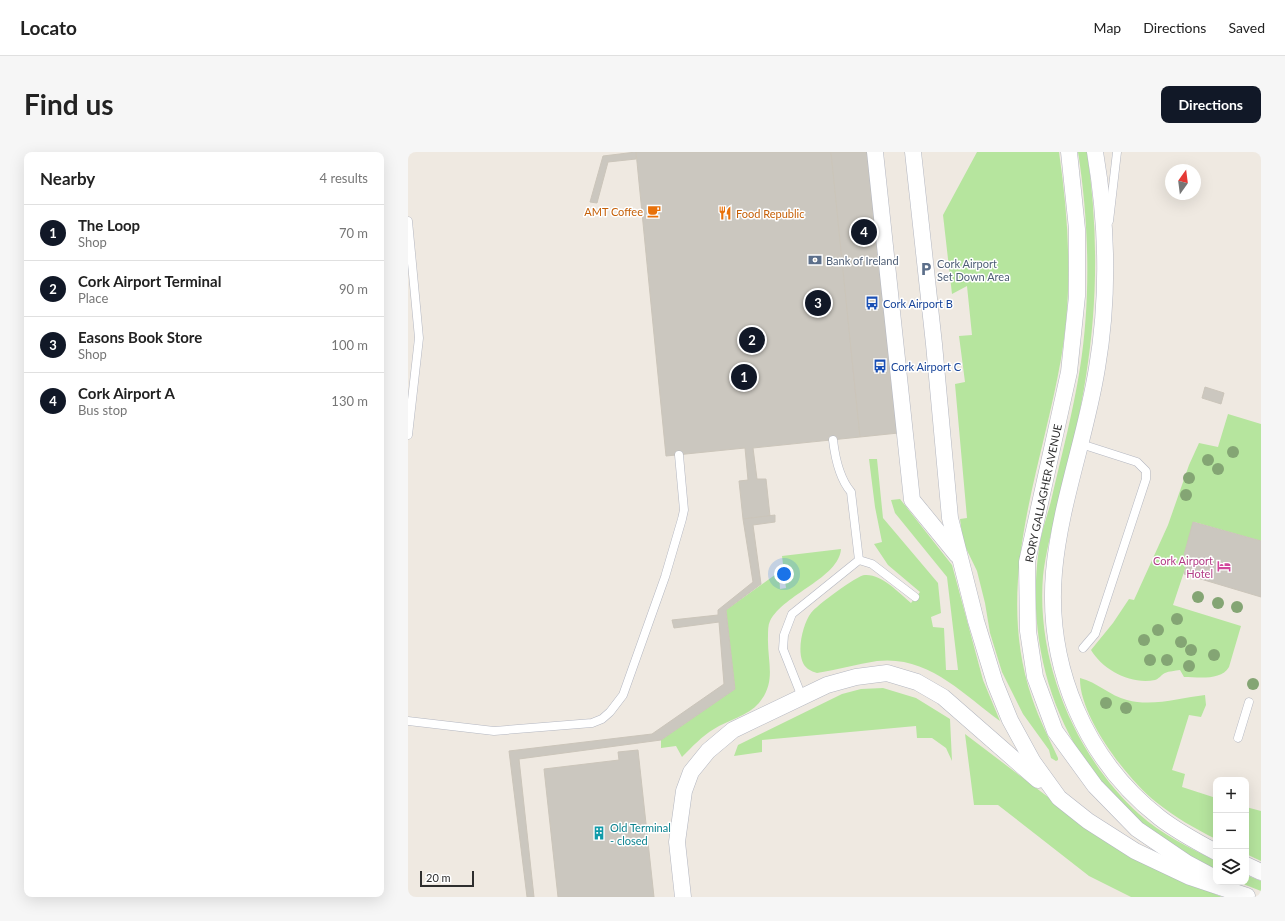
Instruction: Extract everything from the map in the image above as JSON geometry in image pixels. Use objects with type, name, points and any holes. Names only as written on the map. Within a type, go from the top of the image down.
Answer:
[{"type":"street","points":[[875,152],[912,500],[960,557]]},
{"type":"street","points":[[913,152],[934,344],[950,518],[995,683],[1010,720],[1033,762],[1059,798]]},
{"type":"street","name":"RORY GALLAGHER AVENUE","points":[[1069,152],[1077,228],[1077,296],[1069,372],[1027,562],[1028,631],[1035,677],[1055,731],[1095,786],[1137,829],[1187,863],[1213,877]]},
{"type":"street","points":[[1095,152],[1105,255],[1104,306],[1099,355],[1081,444],[1066,503],[1056,554],[1053,584],[1054,624],[1057,647],[1068,689],[1089,736],[1107,764],[1126,787],[1164,821],[1213,850]]},
{"type":"street","points":[[683,897],[677,842],[684,791],[691,772],[708,751],[733,730],[827,685],[856,677],[887,673],[917,682],[943,697],[1059,798],[1088,821],[1135,851],[1190,877],[1248,897]]},
{"type":"street","points":[[1249,866],[1261,872]]},
{"type":"street","points":[[1226,885],[1248,897]]},
{"type":"lane","points":[[1105,255],[1118,152]]},
{"type":"lane","points":[[408,222],[419,338],[408,435]]},
{"type":"lane","points":[[832,440],[835,459],[844,484],[851,492],[859,560]]},
{"type":"lane","points":[[1081,444],[1137,462],[1146,471],[1146,478],[1095,634],[1083,648]]},
{"type":"lane","points":[[408,721],[494,731],[518,730],[592,723],[602,719],[610,712],[623,695],[665,577],[682,519],[684,510],[679,455]]},
{"type":"lane","points":[[859,560],[872,564],[915,597]]},
{"type":"lane","points":[[802,697],[782,649],[784,635],[792,614],[859,560]]},
{"type":"lane","points":[[1238,738],[1250,702]]},
{"type":"green space","points":[[977,152],[1059,152],[1065,204],[1068,256],[1065,333],[1052,402],[1024,528],[1019,570],[1017,613],[1021,655],[1032,698],[1058,758],[1056,761],[1051,758],[1049,750],[1023,714],[1002,672],[990,633],[985,603],[977,571],[963,542],[960,519],[967,518],[955,384],[965,382],[959,336],[972,335],[967,286],[952,294],[943,215]]},
{"type":"green space","points":[[1078,152],[1087,152],[1091,180],[1095,236],[1093,320],[1081,406],[1044,566],[1042,609],[1046,641],[1053,674],[1064,706],[1079,736],[1096,764],[1116,791],[1139,814],[1166,834],[1213,860],[1213,870],[1141,825],[1113,797],[1089,767],[1069,734],[1054,700],[1043,663],[1037,626],[1036,587],[1039,548],[1067,435],[1084,342],[1087,260],[1082,178]]},
{"type":"green space","points":[[1228,414],[1261,424],[1261,541],[1194,522],[1184,555],[1189,557],[1173,605],[1241,626],[1229,667],[1221,674],[1202,678],[1184,677],[1180,670],[1167,672],[1155,680],[1146,681],[1127,678],[1110,670],[1091,650],[1113,623],[1129,599],[1134,600],[1168,525],[1189,465],[1199,443],[1218,447]]},
{"type":"green space","points":[[869,459],[877,459],[883,518],[938,583],[941,613],[931,617],[933,627],[944,628],[946,670],[958,670],[947,577],[895,513],[891,500],[900,499],[952,565],[983,680],[1000,721],[944,679],[929,670],[913,664],[895,661],[877,661],[817,673],[808,669],[801,658],[800,650],[802,633],[811,613],[837,591],[861,576],[871,576],[884,581],[911,603],[920,592],[888,565],[874,544],[882,542],[875,507]]},
{"type":"green space","points":[[841,549],[838,559],[831,569],[787,602],[777,611],[770,621],[768,626],[770,671],[768,687],[765,695],[759,703],[738,718],[710,732],[682,757],[676,746],[661,748],[661,740],[735,689],[726,610],[779,572],[780,589],[786,588],[782,556]]},
{"type":"green space","points":[[1080,678],[1121,698],[1137,702],[1146,703],[1166,701],[1205,695],[1206,705],[1201,717],[1189,715],[1172,770],[1185,774],[1182,787],[1213,797],[1213,838],[1185,822],[1144,792],[1119,763],[1107,746],[1087,710],[1082,693]]},
{"type":"green space","points":[[883,688],[916,698],[950,719],[952,761],[946,748],[932,738],[917,738],[916,726],[762,740],[762,752],[734,756],[738,745],[842,694],[861,689]]},
{"type":"green space","points":[[965,734],[1081,822],[1155,869],[1222,897],[1131,897],[1089,876],[998,805],[974,805]]},
{"type":"green space","points":[[1249,808],[1261,811],[1261,861],[1249,855]]},
{"type":"green space","points":[[1249,876],[1261,881],[1261,891],[1246,885],[1249,885]]},
{"type":"building","points":[[636,152],[831,152],[860,437],[753,448],[757,479],[766,479],[770,516],[743,519],[739,481],[748,480],[745,448],[666,456]]},
{"type":"building","points":[[636,152],[636,159],[608,162],[597,203],[590,202],[603,156]]},
{"type":"building","points":[[831,152],[880,152],[908,432],[860,437]]},
{"type":"building","points":[[1205,387],[1224,393],[1221,404],[1202,398]]},
{"type":"building","points":[[775,515],[775,522],[753,525],[761,584],[726,610],[735,689],[661,740],[519,759],[534,897],[527,897],[509,751],[652,734],[724,684],[719,622],[674,628],[672,620],[718,615],[718,610],[753,582],[743,519]]},
{"type":"building","name":"Cork Airport Hotel","points":[[1193,522],[1261,541],[1261,597],[1184,574],[1189,557],[1184,555]]},
{"type":"building","name":"Old Terminal - closed","points":[[638,750],[654,897],[558,897],[544,769],[619,760],[618,752]]},
{"type":"place","name":"AMT Coffee","points":[[654,211]]},
{"type":"place","name":"Food Republic","points":[[725,213]]},
{"type":"place","name":"Cork Airport A","points":[[864,232]]},
{"type":"place","name":"Bank of Ireland","points":[[815,260]]},
{"type":"place","name":"Cork Airport Set Down Area","points":[[926,269]]},
{"type":"place","name":"Easons Book Store","points":[[818,303]]},
{"type":"place","name":"Cork Airport B","points":[[872,303]]},
{"type":"place","name":"Cork Airport Terminal","points":[[752,340]]},
{"type":"place","name":"Cork Airport C","points":[[880,366]]},
{"type":"place","name":"The Loop","points":[[744,377]]},
{"type":"place","name":"Cork Airport Hotel","points":[[1224,566]]},
{"type":"place","name":"Old Terminal - closed","points":[[599,833]]}]
